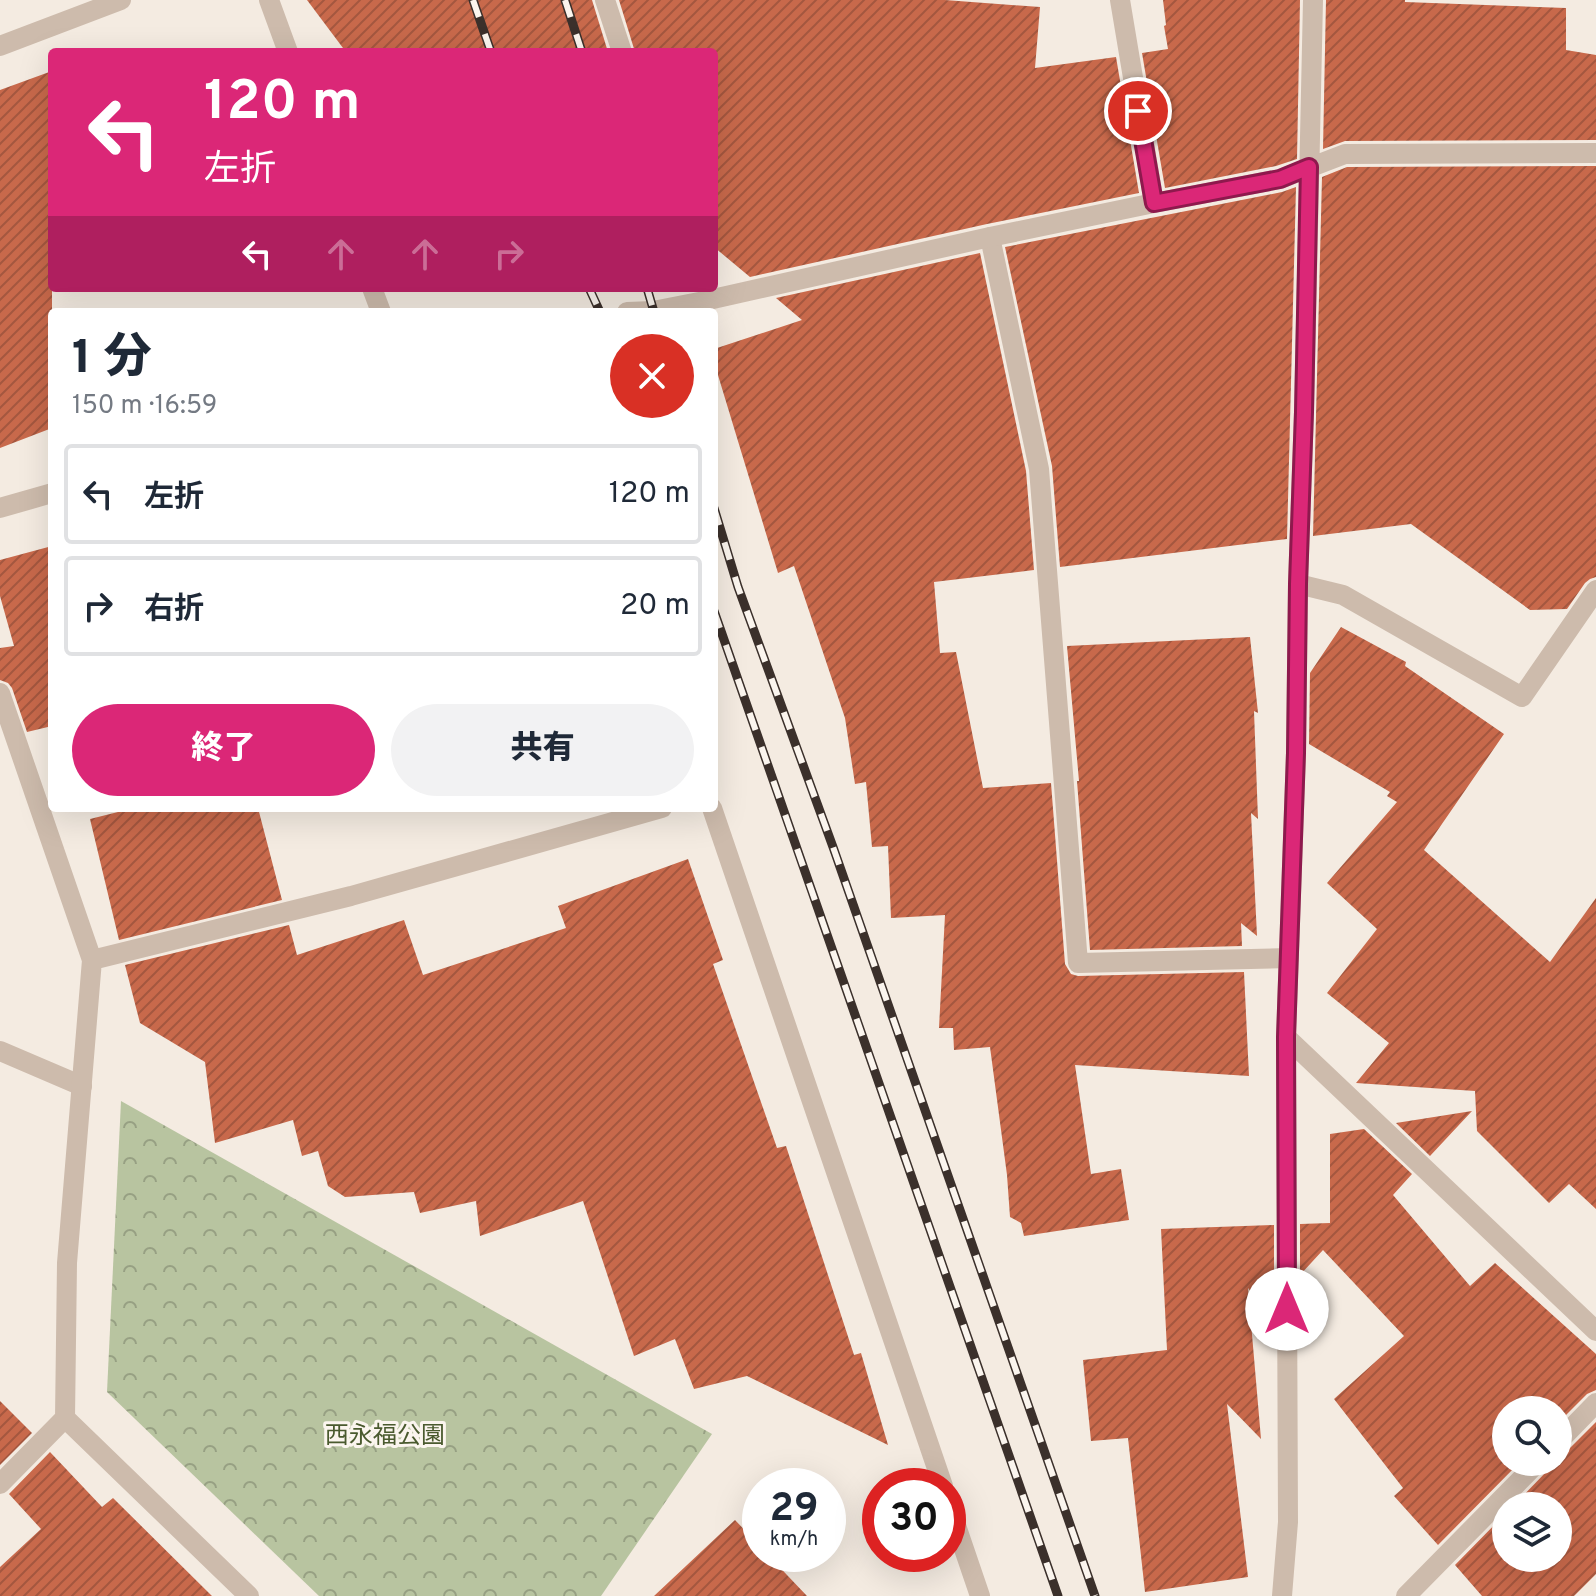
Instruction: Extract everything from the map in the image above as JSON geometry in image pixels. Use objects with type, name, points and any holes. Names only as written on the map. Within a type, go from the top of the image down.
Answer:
[{"type":"street","points":[[0,46],[121,0]]},
{"type":"street","points":[[269,0],[287,48]]},
{"type":"street","points":[[605,0],[621,48]]},
{"type":"street","points":[[1120,0],[1154,203]]},
{"type":"street","points":[[1282,1596],[1288,1522],[1286,1037],[1296,753],[1313,0]]},
{"type":"street","points":[[718,291],[1280,179],[1345,154],[1596,153]]},
{"type":"street","points":[[990,237],[1039,469],[1078,963],[1289,958]]},
{"type":"street","points":[[662,308],[702,294]]},
{"type":"street","points":[[0,508],[48,494]]},
{"type":"street","points":[[1298,584],[1343,595],[1522,697],[1596,590]]},
{"type":"street","points":[[0,693],[92,960],[67,1263],[65,1418],[0,1484]]},
{"type":"street","points":[[92,960],[351,896],[648,812]]},
{"type":"street","points":[[713,812],[937,1468]]},
{"type":"street","points":[[1286,1037],[1596,1331]]},
{"type":"street","points":[[0,1051],[82,1086]]},
{"type":"street","points":[[1572,1428],[1596,1403]]},
{"type":"street","points":[[65,1418],[249,1596]]},
{"type":"street","points":[[1406,1596],[1524,1476]]},
{"type":"street","points":[[966,1555],[980,1596]]},
{"type":"green space","name":"西永福公園","points":[[121,1101],[712,1434],[601,1596],[319,1596],[107,1392]]},
{"type":"building","points":[[307,0],[592,0],[607,48],[343,48]]},
{"type":"building","points":[[619,0],[945,0],[1040,7],[1035,68],[1116,57],[1139,193],[750,277],[718,250],[718,48],[634,48]]},
{"type":"building","points":[[1163,0],[1300,0],[1297,159],[1165,188],[1142,53],[1168,49]]},
{"type":"building","points":[[1326,0],[1405,0],[1566,8],[1566,50],[1596,55],[1596,140],[1345,141],[1323,149]]},
{"type":"building","points":[[48,72],[48,292],[52,292],[52,308],[48,308],[48,430],[0,448],[0,90]]},
{"type":"building","points":[[1596,166],[1596,577],[1585,583],[1567,609],[1530,610],[1411,524],[1313,536],[1322,177],[1347,167]]},
{"type":"building","points":[[1296,187],[1287,539],[1060,567],[1052,466],[1005,247]]},
{"type":"building","points":[[980,253],[1026,471],[1034,570],[934,582],[940,653],[956,652],[983,788],[1051,783],[1065,964],[1071,974],[1244,972],[1249,1076],[1075,1065],[1091,1174],[1121,1169],[1129,1220],[1024,1236],[1021,1223],[1010,1217],[990,1047],[954,1050],[953,1028],[939,1028],[945,915],[891,918],[888,846],[872,847],[866,782],[855,784],[845,718],[794,566],[778,573],[718,375],[718,348],[802,320],[776,298]]},
{"type":"building","points":[[48,547],[48,727],[27,732],[12,688],[0,680],[0,648],[14,646],[0,596],[0,560]]},
{"type":"building","points":[[1341,627],[1406,662],[1405,666],[1504,734],[1424,850],[1550,962],[1596,898],[1596,1209],[1569,1184],[1549,1203],[1477,1131],[1475,1091],[1356,1083],[1389,1043],[1327,993],[1377,929],[1327,883],[1397,802],[1387,796],[1390,792],[1309,744],[1310,673]]},
{"type":"building","points":[[1250,637],[1258,713],[1254,711],[1258,819],[1251,813],[1257,936],[1241,923],[1242,946],[1090,950],[1067,646]]},
{"type":"building","points":[[118,812],[259,812],[282,900],[119,940],[90,819]]},
{"type":"building","points":[[688,859],[723,960],[713,964],[777,1148],[786,1146],[854,1355],[861,1353],[888,1445],[747,1376],[694,1389],[675,1339],[634,1356],[583,1201],[480,1236],[476,1201],[420,1213],[414,1192],[345,1197],[328,1186],[318,1151],[302,1156],[293,1120],[215,1143],[205,1062],[140,1023],[125,965],[289,925],[297,955],[404,920],[423,975],[566,928],[558,906]]},
{"type":"building","points":[[1472,1111],[1430,1156],[1396,1123]]},
{"type":"building","points":[[1364,1129],[1412,1174],[1393,1195],[1470,1286],[1495,1263],[1596,1354],[1596,1390],[1587,1394],[1572,1409],[1572,1396],[1492,1396],[1492,1476],[1506,1476],[1438,1545],[1394,1496],[1403,1488],[1334,1399],[1404,1336],[1323,1250],[1300,1275],[1300,1224],[1330,1223],[1330,1134]]},
{"type":"building","points":[[1274,1225],[1274,1304],[1266,1312],[1248,1288],[1261,1439],[1227,1404],[1248,1577],[1145,1592],[1128,1438],[1091,1441],[1083,1360],[1167,1350],[1161,1229]]},
{"type":"building","points":[[0,1401],[32,1433],[0,1465]]},
{"type":"building","points":[[1596,1422],[1596,1574],[1574,1596],[1482,1596],[1455,1565],[1492,1527],[1492,1572],[1572,1572],[1572,1492],[1527,1492],[1542,1476],[1572,1476],[1572,1446]]},
{"type":"building","points":[[50,1452],[102,1507],[113,1498],[212,1596],[0,1596],[0,1567],[41,1529],[9,1494]]},
{"type":"building","points":[[735,1520],[742,1527],[742,1572],[784,1572],[807,1596],[654,1596]]},
{"type":"railway","points":[[473,0],[490,48]]},
{"type":"railway","points":[[565,0],[581,48]]},
{"type":"railway","points":[[591,292],[598,308]]},
{"type":"railway","points":[[648,292],[653,308]]},
{"type":"railway","points":[[718,521],[738,587],[833,847],[1095,1596]]},
{"type":"railway","points":[[718,622],[1058,1596]]},
{"type":"route","points":[[1138,111],[1154,203],[1280,179],[1309,167],[1296,753],[1286,1037],[1287,1309]]}]
